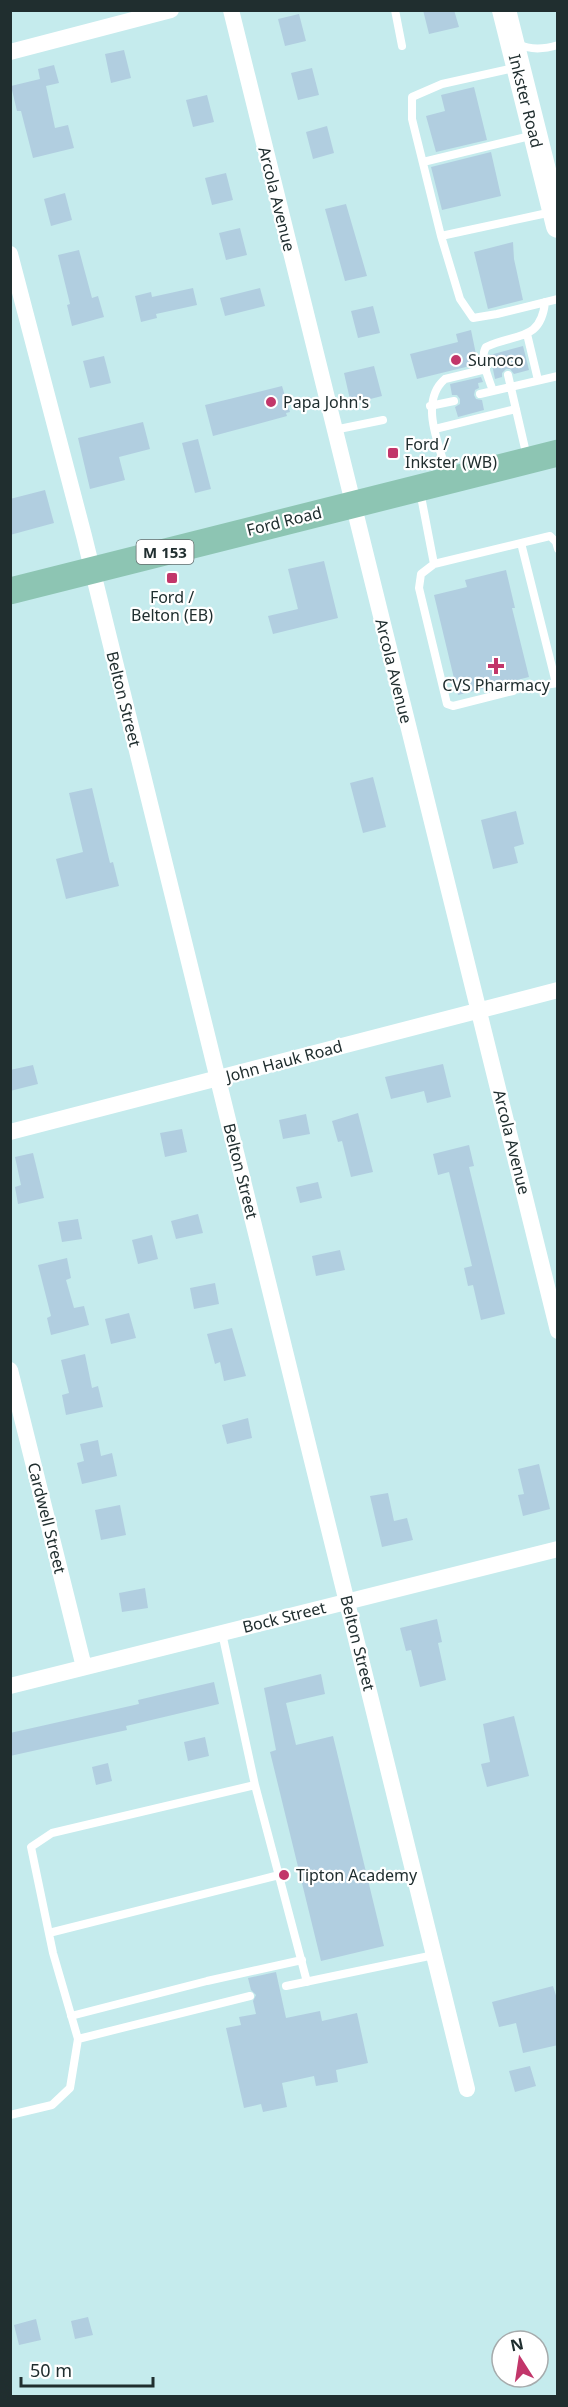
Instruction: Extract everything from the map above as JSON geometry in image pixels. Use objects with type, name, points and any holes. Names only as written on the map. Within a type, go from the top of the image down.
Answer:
[{"type":"main road","name":"Inkster Road","points":[[504,10],[556,219]]},
{"type":"main road","name":"Ford Road","points":[[10,591],[558,453]]},
{"type":"street","points":[[10,52],[171,10]]},
{"type":"street","name":"Arcola Avenue","points":[[231,10],[351,504],[480,1010],[558,1331]]},
{"type":"street","name":"Belton Street","points":[[10,254],[92,570],[467,2089]]},
{"type":"street","name":"John Hauk Road","points":[[10,1132],[558,990]]},
{"type":"street","name":"Cardwell Street","points":[[10,1370],[84,1667]]},
{"type":"street","name":"Bock Street","points":[[10,1686],[558,1549]]},
{"type":"lane","points":[[394,10],[402,46]]},
{"type":"lane","points":[[512,42],[524,48],[546,48],[558,45]]},
{"type":"lane","points":[[518,67],[442,84],[412,97],[412,119],[441,236],[460,299],[473,318],[558,299]]},
{"type":"lane","points":[[423,164],[535,135]]},
{"type":"lane","points":[[441,236],[556,219]]},
{"type":"lane","points":[[493,391],[483,352],[486,347],[502,347],[527,334],[542,320],[545,302]]},
{"type":"lane","points":[[527,334],[538,380]]},
{"type":"lane","points":[[449,480],[435,429],[430,406],[431,400],[445,379],[486,369]]},
{"type":"lane","points":[[508,375],[528,461]]},
{"type":"lane","points":[[480,394],[558,376]]},
{"type":"lane","points":[[430,406],[454,400]]},
{"type":"lane","points":[[435,429],[516,409]]},
{"type":"lane","points":[[333,431],[383,420]]},
{"type":"lane","points":[[419,488],[434,564]]},
{"type":"lane","points":[[513,691],[453,706],[447,704],[419,588],[421,574],[434,564],[550,536],[556,542],[558,549]]},
{"type":"lane","points":[[521,543],[557,683],[525,688]]},
{"type":"lane","points":[[222,1633],[255,1785],[307,1982]]},
{"type":"lane","points":[[10,2115],[52,2105],[70,2088],[78,2039],[49,1933],[32,1847],[52,1833],[255,1785]]},
{"type":"lane","points":[[49,1933],[279,1875]]},
{"type":"lane","points":[[286,1986],[434,1955]]},
{"type":"lane","points":[[71,2016],[207,1981],[302,1960]]},
{"type":"lane","points":[[78,2039],[250,1996]]},
{"type":"building","points":[[423,10],[454,10],[459,27],[429,34]]},
{"type":"building","points":[[299,14],[306,41],[285,46],[278,19]]},
{"type":"building","points":[[124,50],[131,78],[111,83],[105,54]]},
{"type":"building","points":[[54,65],[59,83],[46,86],[55,128],[68,125],[74,148],[33,158],[21,111],[17,111],[11,86],[40,79],[38,69]]},
{"type":"building","points":[[312,68],[319,95],[298,100],[291,73]]},
{"type":"building","points":[[474,87],[487,140],[436,152],[426,116],[445,111],[441,95]]},
{"type":"building","points":[[207,95],[214,122],[193,127],[186,100]]},
{"type":"building","points":[[327,126],[334,153],[313,159],[306,132]]},
{"type":"building","points":[[491,152],[501,196],[442,210],[431,167]]},
{"type":"building","points":[[226,173],[233,200],[212,205],[205,178]]},
{"type":"building","points":[[65,193],[72,220],[51,226],[44,199]]},
{"type":"building","points":[[346,204],[367,276],[345,281],[325,209]]},
{"type":"building","points":[[240,228],[247,255],[226,260],[219,233]]},
{"type":"building","points":[[513,242],[514,259],[523,300],[488,309],[474,252]]},
{"type":"building","points":[[79,250],[92,298],[98,296],[104,317],[72,326],[67,305],[70,304],[58,255]]},
{"type":"building","points":[[193,288],[197,305],[156,314],[157,318],[141,322],[135,296],[151,292],[152,297]]},
{"type":"building","points":[[260,288],[265,306],[225,316],[220,298]]},
{"type":"building","points":[[373,306],[380,333],[358,338],[351,311]]},
{"type":"building","points":[[471,330],[478,364],[417,379],[410,354],[458,342],[456,334]]},
{"type":"building","points":[[523,346],[529,370],[514,374],[510,369],[506,369],[502,377],[495,379],[490,355]]},
{"type":"building","points":[[104,356],[111,383],[90,388],[83,361]]},
{"type":"building","points":[[374,366],[382,396],[351,404],[344,373]]},
{"type":"building","points":[[481,377],[483,382],[478,383],[479,388],[475,390],[474,395],[476,399],[482,400],[484,410],[458,417],[455,407],[460,404],[460,399],[457,395],[452,395],[450,384]]},
{"type":"building","points":[[282,386],[290,412],[286,413],[287,416],[213,436],[205,405]]},
{"type":"building","points":[[143,422],[150,449],[119,457],[125,480],[90,489],[78,438]]},
{"type":"building","points":[[198,439],[211,489],[195,493],[182,443]]},
{"type":"building","points":[[45,490],[54,523],[10,535],[10,499]]},
{"type":"building","points":[[324,561],[338,618],[273,634],[268,616],[298,609],[288,569]]},
{"type":"building","name":"CVS Pharmacy","points":[[506,570],[515,608],[512,608],[529,677],[458,695],[434,595],[467,587],[465,580]]},
{"type":"building","points":[[373,777],[386,827],[363,833],[350,783]]},
{"type":"building","points":[[92,788],[110,863],[113,862],[119,886],[66,899],[56,859],[83,852],[69,793]]},
{"type":"building","points":[[516,811],[524,844],[514,847],[518,863],[493,869],[481,820]]},
{"type":"building","points":[[443,1064],[451,1097],[427,1103],[424,1091],[391,1099],[385,1077]]},
{"type":"building","points":[[33,1065],[38,1084],[10,1091],[10,1070]]},
{"type":"building","points":[[358,1113],[373,1172],[351,1177],[342,1141],[338,1142],[332,1121]]},
{"type":"building","points":[[306,1114],[310,1134],[283,1139],[279,1120]]},
{"type":"building","points":[[182,1129],[187,1152],[165,1157],[160,1133]]},
{"type":"building","points":[[469,1145],[474,1166],[469,1167],[505,1314],[481,1320],[473,1285],[468,1286],[464,1268],[472,1266],[449,1172],[438,1175],[433,1154]]},
{"type":"building","points":[[33,1153],[44,1198],[18,1204],[15,1187],[21,1185],[15,1157]]},
{"type":"building","points":[[318,1182],[322,1198],[300,1203],[296,1187]]},
{"type":"building","points":[[198,1214],[203,1233],[176,1239],[171,1221]]},
{"type":"building","points":[[78,1219],[82,1239],[62,1242],[58,1222]]},
{"type":"building","points":[[152,1235],[158,1259],[138,1264],[132,1240]]},
{"type":"building","points":[[340,1250],[345,1270],[316,1276],[312,1256]]},
{"type":"building","points":[[67,1258],[71,1278],[66,1280],[74,1308],[84,1306],[89,1325],[51,1335],[47,1318],[51,1316],[38,1265]]},
{"type":"building","points":[[215,1283],[219,1304],[194,1309],[190,1288]]},
{"type":"building","points":[[129,1313],[136,1338],[111,1344],[105,1319]]},
{"type":"building","points":[[232,1328],[246,1376],[224,1381],[220,1362],[215,1364],[207,1334]]},
{"type":"building","points":[[85,1354],[92,1388],[98,1386],[103,1407],[66,1415],[62,1395],[69,1393],[61,1360]]},
{"type":"building","points":[[248,1418],[252,1438],[227,1444],[222,1425]]},
{"type":"building","points":[[98,1440],[101,1456],[112,1453],[117,1476],[82,1484],[77,1463],[84,1461],[80,1444]]},
{"type":"building","points":[[539,1464],[550,1509],[523,1516],[518,1495],[524,1494],[518,1469]]},
{"type":"building","points":[[388,1493],[394,1521],[407,1518],[413,1540],[382,1547],[370,1496]]},
{"type":"building","points":[[120,1505],[126,1535],[101,1540],[95,1510]]},
{"type":"building","points":[[145,1588],[148,1608],[122,1612],[119,1593]]},
{"type":"building","points":[[437,1619],[442,1642],[438,1643],[446,1680],[420,1687],[411,1650],[406,1651],[400,1628]]},
{"type":"building","points":[[321,1674],[325,1694],[286,1703],[296,1745],[333,1736],[384,1946],[321,1961],[270,1752],[276,1750],[264,1688]]},
{"type":"building","points":[[214,1682],[219,1704],[126,1726],[127,1730],[10,1756],[10,1733],[139,1704],[138,1700]]},
{"type":"building","points":[[514,1716],[529,1776],[487,1787],[481,1764],[490,1762],[483,1724]]},
{"type":"building","points":[[205,1737],[209,1756],[188,1761],[184,1742]]},
{"type":"building","points":[[108,1763],[112,1781],[96,1785],[92,1767]]},
{"type":"building","points":[[276,1972],[286,2018],[320,2011],[322,2021],[357,2013],[368,2063],[336,2070],[338,2082],[316,2086],[314,2076],[282,2083],[287,2107],[263,2112],[261,2104],[244,2108],[226,2028],[241,2025],[239,2017],[256,2014],[253,2001],[256,1995],[251,1990],[248,1978]]},
{"type":"building","points":[[553,1986],[558,2002],[558,2045],[523,2053],[516,2023],[499,2027],[492,2002]]},
{"type":"building","points":[[530,2066],[536,2086],[515,2092],[509,2071]]},
{"type":"building","points":[[88,2317],[93,2335],[75,2339],[71,2321]]},
{"type":"building","points":[[36,2319],[41,2340],[19,2345],[14,2325]]},
{"type":"place","name":"Sunoco","points":[[456,360]]},
{"type":"place","name":"Papa John's","points":[[271,402]]},
{"type":"place","name":"Ford / Inkster (WB)","points":[[393,453]]},
{"type":"place","name":"Ford / Belton (EB)","points":[[172,578]]},
{"type":"place","name":"CVS Pharmacy","points":[[496,666]]},
{"type":"place","name":"Tipton Academy","points":[[284,1875]]}]
